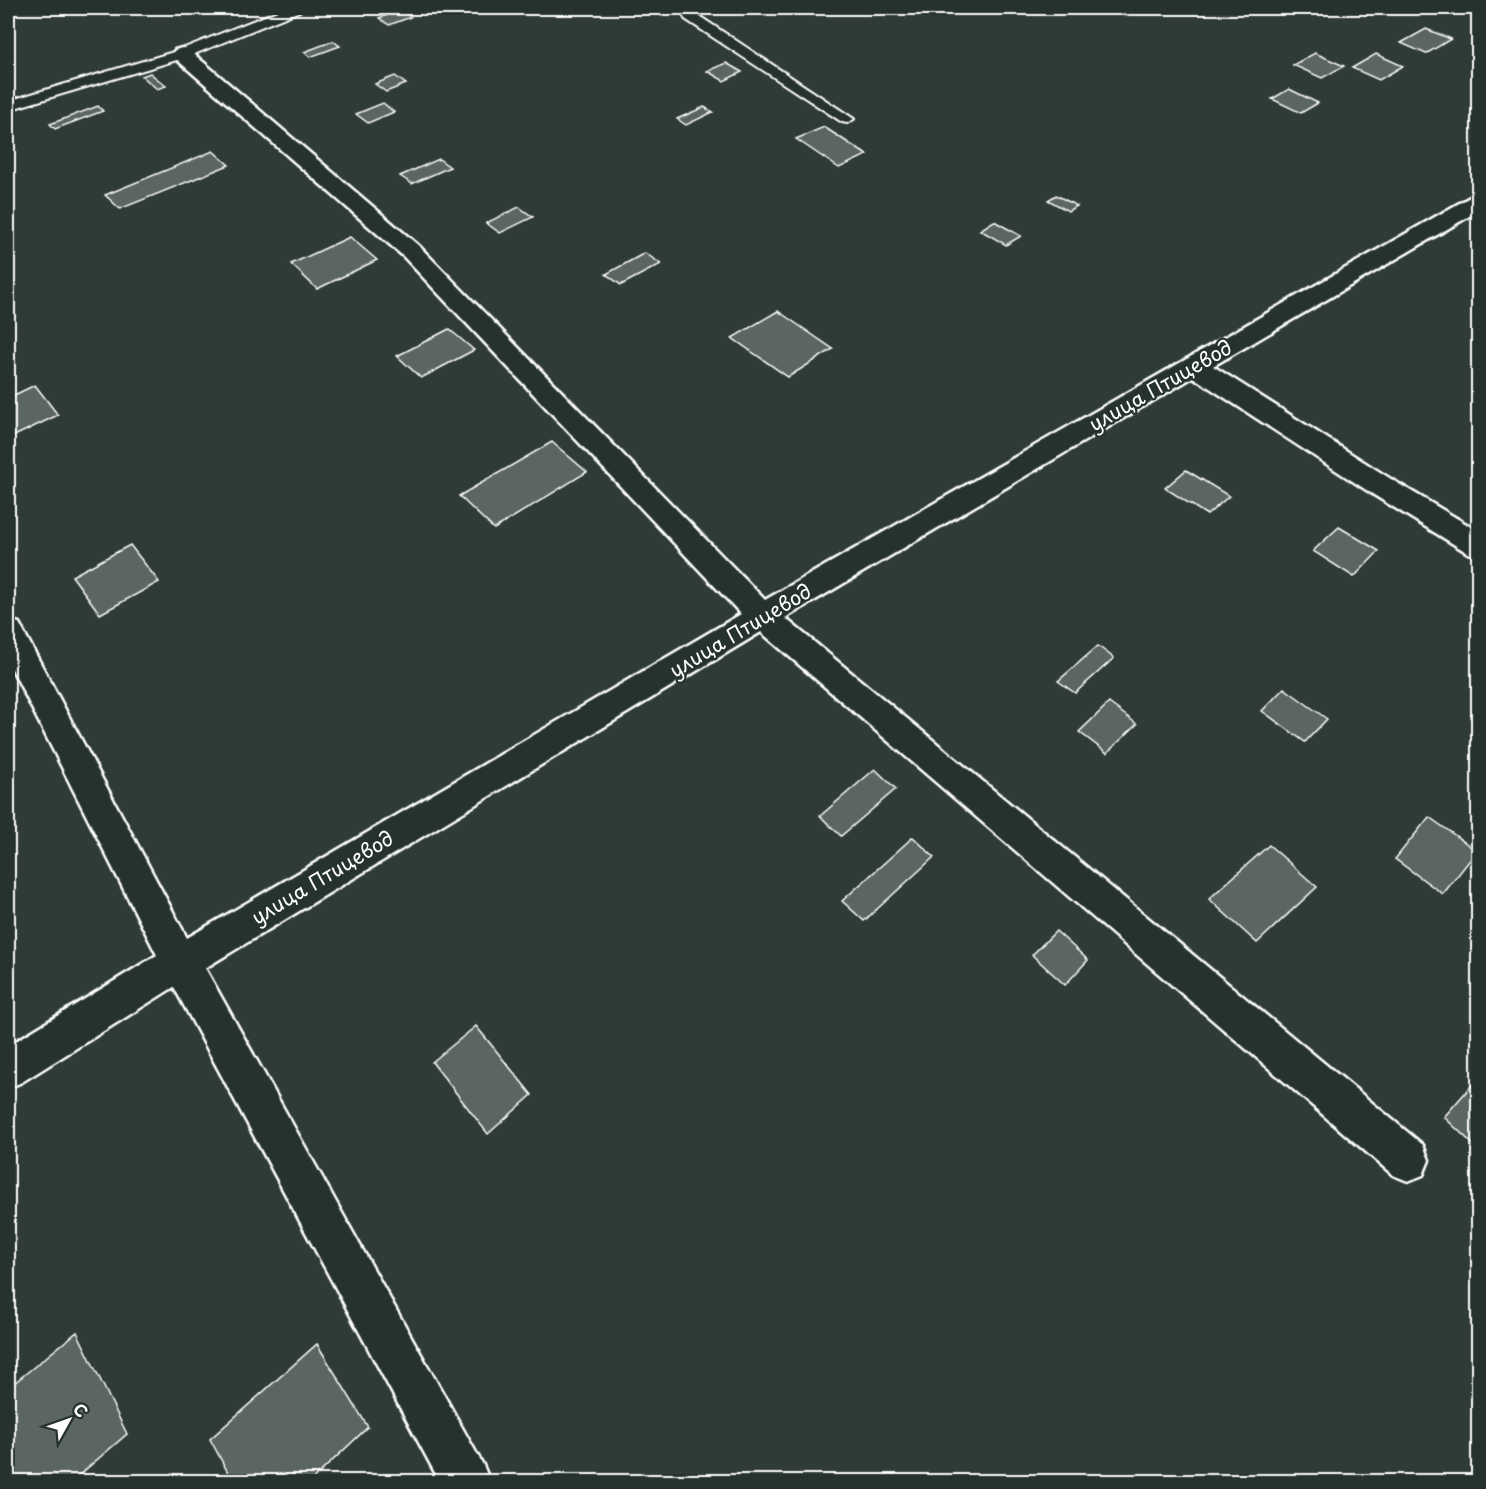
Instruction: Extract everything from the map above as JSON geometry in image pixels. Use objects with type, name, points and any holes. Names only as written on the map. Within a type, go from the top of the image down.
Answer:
[{"type":"street","points":[[182,54],[411,251],[762,616],[1408,1160]]},
{"type":"street","name":"улица Птицевод","points":[[8,1068],[180,961],[762,616],[1193,365],[1406,247],[1479,202]]},
{"type":"street","points":[[1193,365],[1384,488],[1479,545]]},
{"type":"street","points":[[8,632],[180,961],[466,1482]]},
{"type":"lane","points":[[8,106],[182,54],[295,8]]},
{"type":"lane","points":[[686,8],[690,16],[847,119]]},
{"type":"building","points":[[804,8],[830,8],[816,14]]},
{"type":"building","points":[[401,10],[411,17],[389,25],[379,18]]},
{"type":"building","points":[[1426,29],[1451,39],[1426,54],[1401,43]]},
{"type":"building","points":[[333,41],[340,46],[310,57],[304,52]]},
{"type":"building","points":[[1315,53],[1344,66],[1322,78],[1293,65]]},
{"type":"building","points":[[1376,54],[1403,66],[1379,80],[1352,68]]},
{"type":"building","points":[[726,63],[742,72],[724,81],[707,71]]},
{"type":"building","points":[[150,73],[166,86],[157,89],[142,76]]},
{"type":"building","points":[[395,76],[406,84],[386,92],[375,84]]},
{"type":"building","points":[[1289,89],[1318,103],[1301,113],[1272,99]]},
{"type":"building","points":[[383,103],[394,112],[368,123],[356,114]]},
{"type":"building","points":[[98,106],[103,111],[55,129],[50,124]]},
{"type":"building","points":[[704,107],[713,112],[686,125],[677,119]]},
{"type":"building","points":[[824,127],[867,155],[839,168],[796,139]]},
{"type":"building","points":[[213,151],[229,165],[120,209],[105,195]]},
{"type":"building","points":[[439,159],[450,167],[412,184],[400,176]]},
{"type":"building","points":[[1056,195],[1077,206],[1068,211],[1048,200]]},
{"type":"building","points":[[519,207],[533,217],[500,233],[486,223]]},
{"type":"building","points":[[994,221],[1021,236],[1006,245],[980,230]]},
{"type":"building","points":[[350,237],[377,260],[317,289],[291,264]]},
{"type":"building","points":[[645,253],[661,264],[621,285],[606,274]]},
{"type":"building","points":[[778,311],[833,349],[788,377],[732,338]]},
{"type":"building","points":[[449,329],[474,350],[421,378],[397,356]]},
{"type":"building","points":[[35,385],[58,415],[8,439],[8,398]]},
{"type":"building","points":[[552,442],[587,472],[494,529],[459,496]]},
{"type":"building","points":[[1186,470],[1229,496],[1207,515],[1165,488]]},
{"type":"building","points":[[1339,527],[1379,551],[1354,577],[1313,551]]},
{"type":"building","points":[[130,545],[159,582],[100,614],[72,576]]},
{"type":"building","points":[[1098,646],[1114,658],[1075,693],[1058,681]]},
{"type":"building","points":[[1284,688],[1327,719],[1305,742],[1262,711]]},
{"type":"building","points":[[1109,703],[1137,724],[1107,753],[1079,732]]},
{"type":"building","points":[[875,769],[896,789],[841,836],[820,816]]},
{"type":"building","points":[[1429,817],[1477,851],[1443,894],[1395,859]]},
{"type":"building","points":[[913,837],[934,857],[864,921],[842,901]]},
{"type":"building","points":[[1269,845],[1317,887],[1257,943],[1209,899]]},
{"type":"building","points":[[1056,931],[1088,960],[1065,985],[1032,955]]},
{"type":"building","points":[[476,1026],[532,1095],[488,1134],[432,1062]]},
{"type":"building","points":[[1478,1078],[1478,1149],[1444,1117]]},
{"type":"building","points":[[77,1332],[127,1434],[71,1482],[8,1482],[8,1388]]},
{"type":"building","points":[[317,1344],[368,1427],[310,1482],[233,1482],[210,1439]]}]
